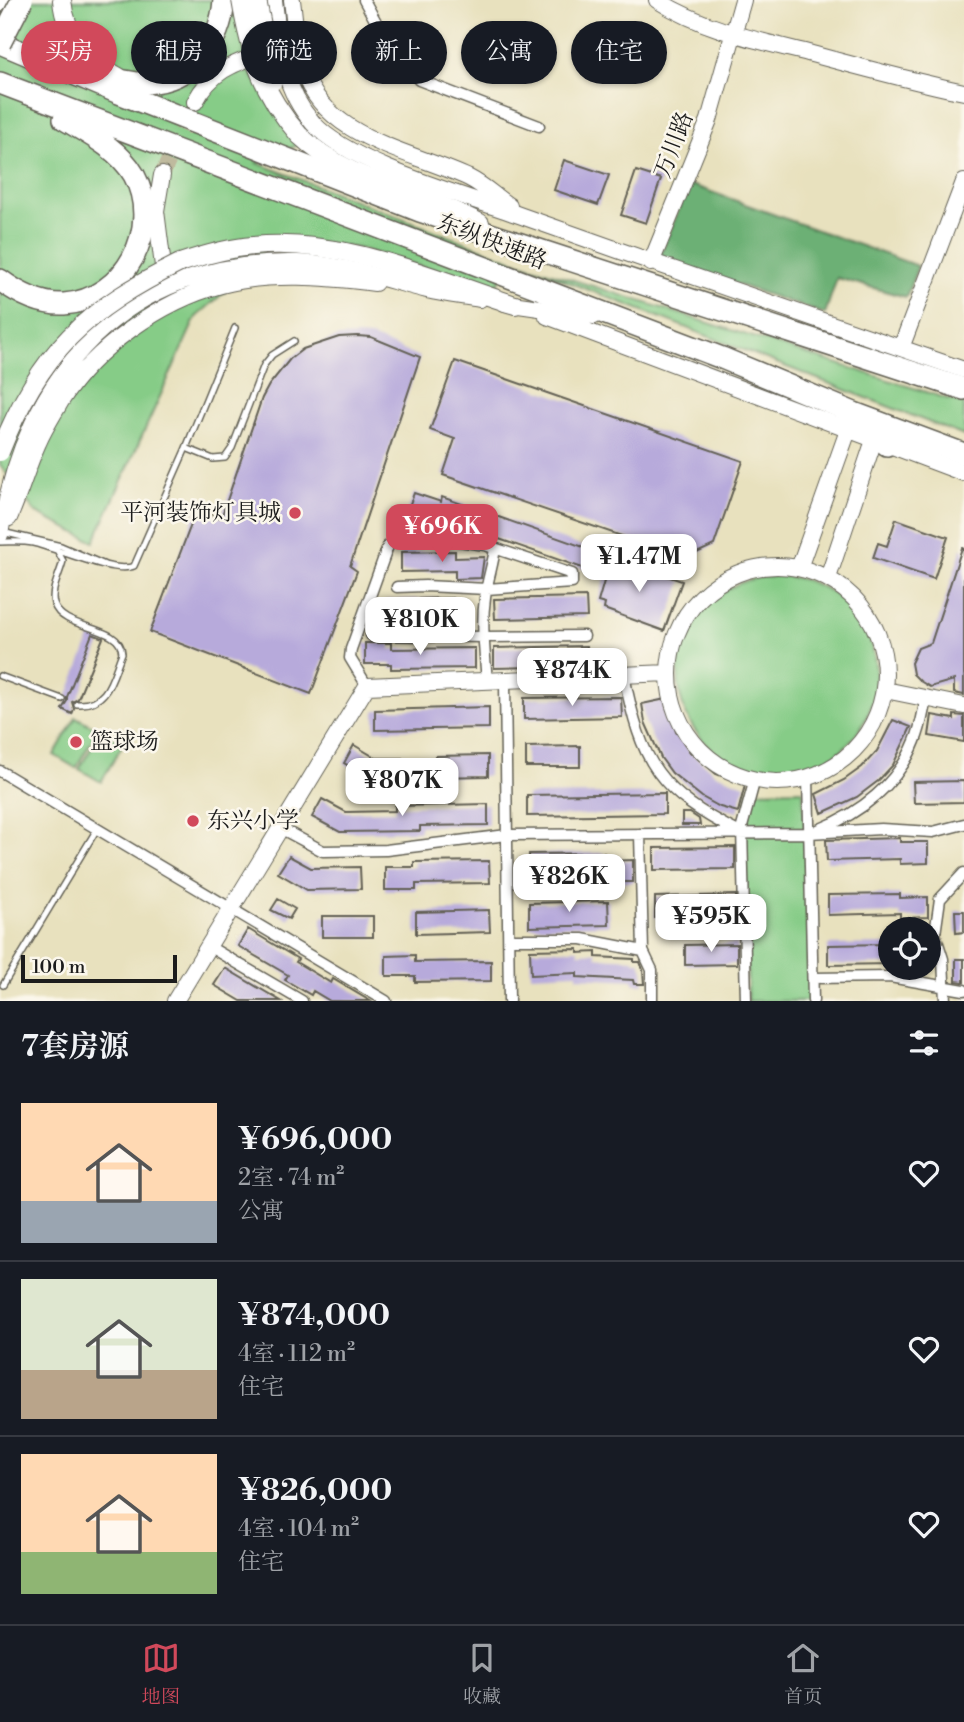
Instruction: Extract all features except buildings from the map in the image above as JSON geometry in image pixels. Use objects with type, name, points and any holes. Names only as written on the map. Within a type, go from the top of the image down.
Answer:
[{"type":"highway","points":[[0,43],[22,0]]},
{"type":"highway","points":[[117,79],[129,82],[158,82],[173,78],[190,68],[205,53],[216,35],[222,19],[224,0]]},
{"type":"highway","name":"东纵快速路","points":[[0,43],[21,52]]},
{"type":"highway","name":"东纵快速路","points":[[98,84],[420,211],[964,389]]},
{"type":"highway","points":[[0,280],[35,300],[66,304],[95,294],[119,278],[136,253],[144,228],[142,200],[134,174],[124,162],[106,146],[9,87]]},
{"type":"highway","name":"东纵快速路","points":[[9,87],[624,320],[848,417],[879,436]]},
{"type":"highway","points":[[879,436],[964,454]]},
{"type":"main road","points":[[62,0],[67,24],[80,47],[103,68],[129,82]]},
{"type":"main road","points":[[241,0],[251,52],[266,88],[299,135],[342,167],[458,212],[520,244]]},
{"type":"main road","points":[[257,0],[266,57],[275,90],[299,135]]},
{"type":"main road","points":[[0,452],[26,394],[40,371],[67,338],[124,292],[180,263],[254,246],[287,245],[331,249],[387,263],[515,305]]},
{"type":"street","points":[[274,0],[276,21]]},
{"type":"street","points":[[292,0],[303,70],[315,95],[330,112],[358,132],[472,179],[522,216]]},
{"type":"street","points":[[364,0],[387,42],[419,80],[539,125]]},
{"type":"street","points":[[657,0],[697,22],[734,34],[923,84],[964,92]]},
{"type":"street","name":"万川路","points":[[651,263],[709,120],[743,0]]},
{"type":"street","points":[[195,102],[214,75],[241,60]]},
{"type":"street","points":[[289,84],[294,100],[314,126],[341,145],[420,180],[651,263],[964,370]]},
{"type":"street","points":[[163,175],[156,211],[166,288]]},
{"type":"street","points":[[901,348],[964,182]]},
{"type":"street","points":[[1,536],[6,497],[25,438],[45,398],[64,369],[87,343],[118,316],[166,288],[191,277],[234,267],[299,262],[347,267],[427,290]]},
{"type":"street","points":[[1,536],[38,443],[63,399],[94,359],[126,331],[173,304],[221,285],[272,277],[326,277],[624,320]]},
{"type":"street","points":[[515,305],[699,372],[848,417],[799,568]]},
{"type":"street","points":[[828,578],[879,436],[964,473]]},
{"type":"street","points":[[397,587],[487,589],[572,583],[572,574],[495,548],[414,534]]},
{"type":"street","points":[[367,686],[350,658],[351,649],[388,546]]},
{"type":"street","points":[[487,682],[483,637],[487,589],[495,548]]},
{"type":"street","points":[[767,566],[799,568],[828,578],[850,593],[868,613],[880,637],[886,664],[885,690],[875,721],[857,748],[831,768],[801,780],[768,782],[737,775],[709,758],[687,734],[673,705],[668,673],[673,641],[687,613],[709,590],[736,573],[767,566]]},
{"type":"street","points":[[371,635],[584,636]]},
{"type":"street","points":[[367,686],[668,673]]},
{"type":"street","points":[[624,675],[632,720],[646,753],[662,779],[686,802],[742,834]]},
{"type":"street","points":[[505,682],[509,1001]]},
{"type":"street","points":[[175,1001],[367,686]]},
{"type":"street","points":[[885,690],[964,706]]},
{"type":"street","points":[[809,833],[858,809],[886,788],[915,740],[926,699]]},
{"type":"street","points":[[0,771],[386,1001]]},
{"type":"street","points":[[808,777],[813,1001]]},
{"type":"street","points":[[746,1001],[742,827],[755,779]]},
{"type":"street","points":[[280,828],[323,851],[386,850],[507,835],[809,833],[881,829],[933,832],[964,824]]},
{"type":"street","points":[[640,834],[643,951],[652,970],[652,1001]]},
{"type":"street","points":[[945,1001],[943,959],[934,934],[940,899],[964,873]]},
{"type":"street","points":[[509,939],[582,939],[643,951]]},
{"type":"street","points":[[208,946],[302,1001]]},
{"type":"street","points":[[813,978],[890,976],[964,990]]},
{"type":"lane","points":[[1,536],[58,550],[99,565],[129,568],[137,562],[235,328]]},
{"type":"lane","points":[[186,448],[213,459],[225,458],[232,448],[264,365],[272,355],[294,341]]},
{"type":"lane","points":[[1,536],[51,543],[105,565]]},
{"type":"lane","points":[[58,550],[63,561],[53,595],[58,611],[74,622],[115,639],[122,647],[122,653],[102,698],[94,703],[77,704]]},
{"type":"lane","points":[[0,676],[62,698]]},
{"type":"lane","points":[[3,985],[98,827]]},
{"type":"green space","points":[[0,0],[236,0],[245,21],[241,21],[241,84],[272,84],[298,145],[257,163],[515,261],[494,288],[357,248],[286,238],[196,317],[94,542],[36,513],[0,465]]},
{"type":"green space","points":[[689,184],[918,266],[906,297],[837,278],[825,314],[659,258]]},
{"type":"green space","points":[[519,263],[964,404],[964,436]]},
{"type":"green space","points":[[777,576],[815,584],[847,605],[868,637],[876,675],[868,713],[847,745],[815,766],[777,774],[739,766],[707,745],[686,713],[678,675],[686,637],[707,605],[739,584]]},
{"type":"green space","name":"篮球场","points":[[76,717],[98,729],[76,768],[54,755]]},
{"type":"green space","name":"篮球场","points":[[101,731],[123,744],[101,782],[79,769]]},
{"type":"green space","points":[[803,790],[813,1001],[748,1001],[744,817],[749,791]]},
{"type":"tunnel","points":[[162,175],[191,110]]},
{"type":"place","name":"平河装饰灯具城","points":[[295,513]]},
{"type":"place","name":"篮球场","points":[[76,742]]},
{"type":"place","name":"东兴小学","points":[[193,821]]}]
